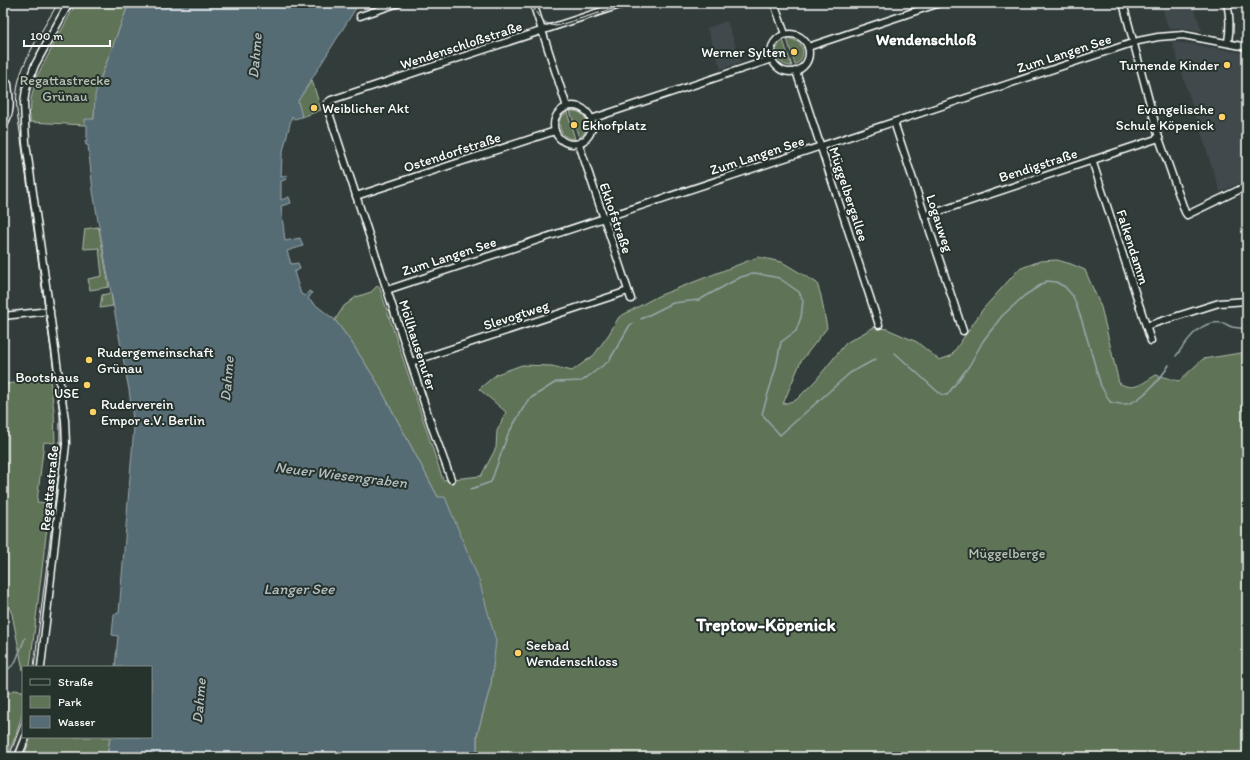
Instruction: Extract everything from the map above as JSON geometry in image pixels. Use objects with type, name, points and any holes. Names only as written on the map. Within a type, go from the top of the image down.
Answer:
[{"type":"street","name":"Regattastraße","points":[[41,666],[66,444],[65,420],[26,143],[24,103],[30,76],[69,3]]},
{"type":"street","points":[[360,16],[400,3]]},
{"type":"street","points":[[533,3],[567,107]]},
{"type":"street","name":"Wendenschloßstraße","points":[[327,103],[626,3]]},
{"type":"street","points":[[774,3],[784,34]]},
{"type":"street","points":[[808,47],[940,3]]},
{"type":"street","points":[[1123,3],[1159,138],[1187,215],[1247,186]]},
{"type":"street","points":[[1227,3],[1229,22],[1228,42]]},
{"type":"street","points":[[784,34],[796,34],[808,47],[807,61],[796,71],[788,72],[780,69],[772,59],[772,44],[784,34]]},
{"type":"street","name":"Zum Langen See","points":[[387,290],[1134,43],[1158,37],[1176,35],[1228,42],[1247,47]]},
{"type":"street","points":[[591,119],[772,59]]},
{"type":"street","name":"Müggelbergallee","points":[[796,71],[879,325]]},
{"type":"street","points":[[3,80],[8,84],[10,104],[8,117],[3,127]]},
{"type":"street","points":[[10,104],[24,103]]},
{"type":"street","name":"Möllhausenufer","points":[[327,103],[356,196],[450,479]]},
{"type":"street","points":[[567,107],[579,107],[584,110],[591,119],[592,125],[589,137],[579,144],[573,144],[562,140],[555,131],[555,119],[558,114],[567,107]]},
{"type":"street","name":"Logauweg","points":[[894,122],[963,331]]},
{"type":"street","name":"Ostendorfstraße","points":[[356,196],[555,131]]},
{"type":"street","name":"Bendigstraße","points":[[925,216],[1159,138]]},
{"type":"street","name":"Ekhofstraße","points":[[579,144],[631,300]]},
{"type":"street","name":"Falkendamm","points":[[1092,160],[1152,341]]},
{"type":"street","name":"Slevogtweg","points":[[411,362],[628,291]]},
{"type":"street","points":[[1146,326],[1219,303],[1247,301]]},
{"type":"street","points":[[3,316],[50,311]]},
{"type":"street","points":[[18,757],[26,738]]},
{"type":"shaded area","points":[[1161,3],[1192,3],[1202,31],[1183,28],[1168,28]]},
{"type":"shaded area","points":[[727,21],[741,62],[721,69],[707,28]]},
{"type":"shaded area","name":"Evangelische Schule Köpenick","points":[[1172,42],[1247,54],[1247,180],[1220,192]]},
{"type":"green space","name":"Regattastrecke Grünau","points":[[76,3],[129,3],[98,85],[94,119],[85,121],[85,125],[30,122],[31,99],[37,76]]},
{"type":"green space","points":[[787,39],[797,42],[802,49],[802,57],[795,65]]},
{"type":"green space","points":[[783,40],[792,66],[782,63],[777,56],[777,48]]},
{"type":"green space","points":[[312,80],[321,110],[302,117],[297,102]]},
{"type":"green space","points":[[570,111],[581,113],[586,120],[586,130],[579,138]]},
{"type":"green space","points":[[567,112],[575,139],[564,136],[561,130],[560,118]]},
{"type":"green space","points":[[97,227],[99,229],[109,287],[90,290],[88,279],[102,276],[99,248],[84,249],[83,244],[85,229]]},
{"type":"green space","name":"Müggelberge","points":[[758,257],[782,262],[817,283],[827,328],[801,361],[783,404],[796,400],[816,380],[846,343],[874,327],[887,329],[917,342],[939,360],[951,356],[983,309],[1019,269],[1040,261],[1057,260],[1085,270],[1101,307],[1119,383],[1125,386],[1134,387],[1156,375],[1179,381],[1203,359],[1247,352],[1247,757],[477,757],[477,735],[491,684],[493,664],[438,497],[377,382],[335,320],[344,306],[356,297],[371,292],[379,286],[443,480],[481,476],[496,448],[497,431],[506,412],[479,389],[497,374],[522,365],[552,366],[572,371],[594,355],[619,317],[658,296]]},
{"type":"green space","points":[[111,293],[113,306],[100,308],[102,295]]},
{"type":"green space","points":[[50,380],[54,411],[55,443],[44,442],[37,502],[50,503],[30,666],[22,666],[12,614],[3,593],[3,384]]},
{"type":"green space","points":[[14,690],[22,691],[22,714],[7,757],[3,757],[3,696]]},
{"type":"green space","points":[[31,738],[110,738],[107,757],[24,757]]},
{"type":"water","name":"Langer See","points":[[129,3],[359,3],[298,101],[302,117],[294,119],[292,116],[282,155],[281,177],[286,175],[287,179],[281,181],[281,200],[289,197],[291,203],[281,206],[285,241],[300,238],[303,246],[287,251],[291,264],[298,263],[300,269],[294,272],[301,294],[305,296],[309,291],[312,293],[308,299],[335,320],[377,382],[438,497],[445,497],[479,580],[496,641],[491,684],[477,735],[477,757],[107,757],[110,738],[152,738],[152,666],[115,666],[118,636],[112,635],[114,614],[119,613],[134,427],[129,390],[93,191],[88,145],[86,145],[85,141],[87,141],[87,125],[85,125],[85,119],[94,119],[95,95]]},
{"type":"waterway","points":[[641,319],[673,303],[699,300],[741,277],[755,273],[779,278],[799,292],[803,301],[801,317],[796,331],[781,342],[776,367],[762,414],[780,435],[850,373],[876,359]]},
{"type":"waterway","points":[[895,353],[938,392],[943,395],[947,395],[969,366],[983,341],[1002,316],[1024,296],[1047,281],[1056,282],[1065,287],[1073,296],[1101,386],[1110,402],[1123,404],[1131,403],[1137,400],[1156,383],[1169,365]]},
{"type":"waterway","points":[[471,489],[491,482],[508,434],[528,400],[556,382],[582,381],[609,361],[630,325],[633,323]]},
{"type":"waterway","points":[[1176,356],[1195,332],[1208,324],[1223,323],[1232,327],[1247,329]]},
{"type":"waterway","points":[[3,674],[15,663],[25,638]]},
{"type":"tram line","points":[[34,666],[60,460],[60,414],[17,114],[17,96],[18,84],[25,64],[58,3]]},
{"type":"tram line","points":[[532,3],[540,19],[556,26],[632,3]]},
{"type":"tram line","points":[[9,757],[22,722]]},
{"type":"place","name":"Werner Sylten","points":[[794,52]]},
{"type":"place","name":"Turnende Kinder","points":[[1227,65]]},
{"type":"place","name":"Weiblicher Akt","points":[[314,108]]},
{"type":"place","name":"Evangelische Schule Köpenick","points":[[1222,117]]},
{"type":"place","name":"Ekhofplatz","points":[[574,125]]},
{"type":"place","name":"Rudergemeinschaft Grünau","points":[[89,360]]},
{"type":"place","name":"Bootshaus USE","points":[[87,385]]},
{"type":"place","name":"Ruderverein Empor e.V. Berlin","points":[[93,412]]},
{"type":"place","name":"Seebad Wendenschloss","points":[[518,653]]},
{"type":"district","name":"Wendenschloß","points":[[926,39]]},
{"type":"district","name":"Treptow-Köpenick","points":[[766,625]]},
{"type":"water label","name":"Dahme","points":[[255,56]]},
{"type":"water label","name":"Dahme","points":[[227,379]]},
{"type":"water label","name":"Neuer Wiesengraben","points":[[341,475]]},
{"type":"water label","name":"Dahme","points":[[199,701]]}]
